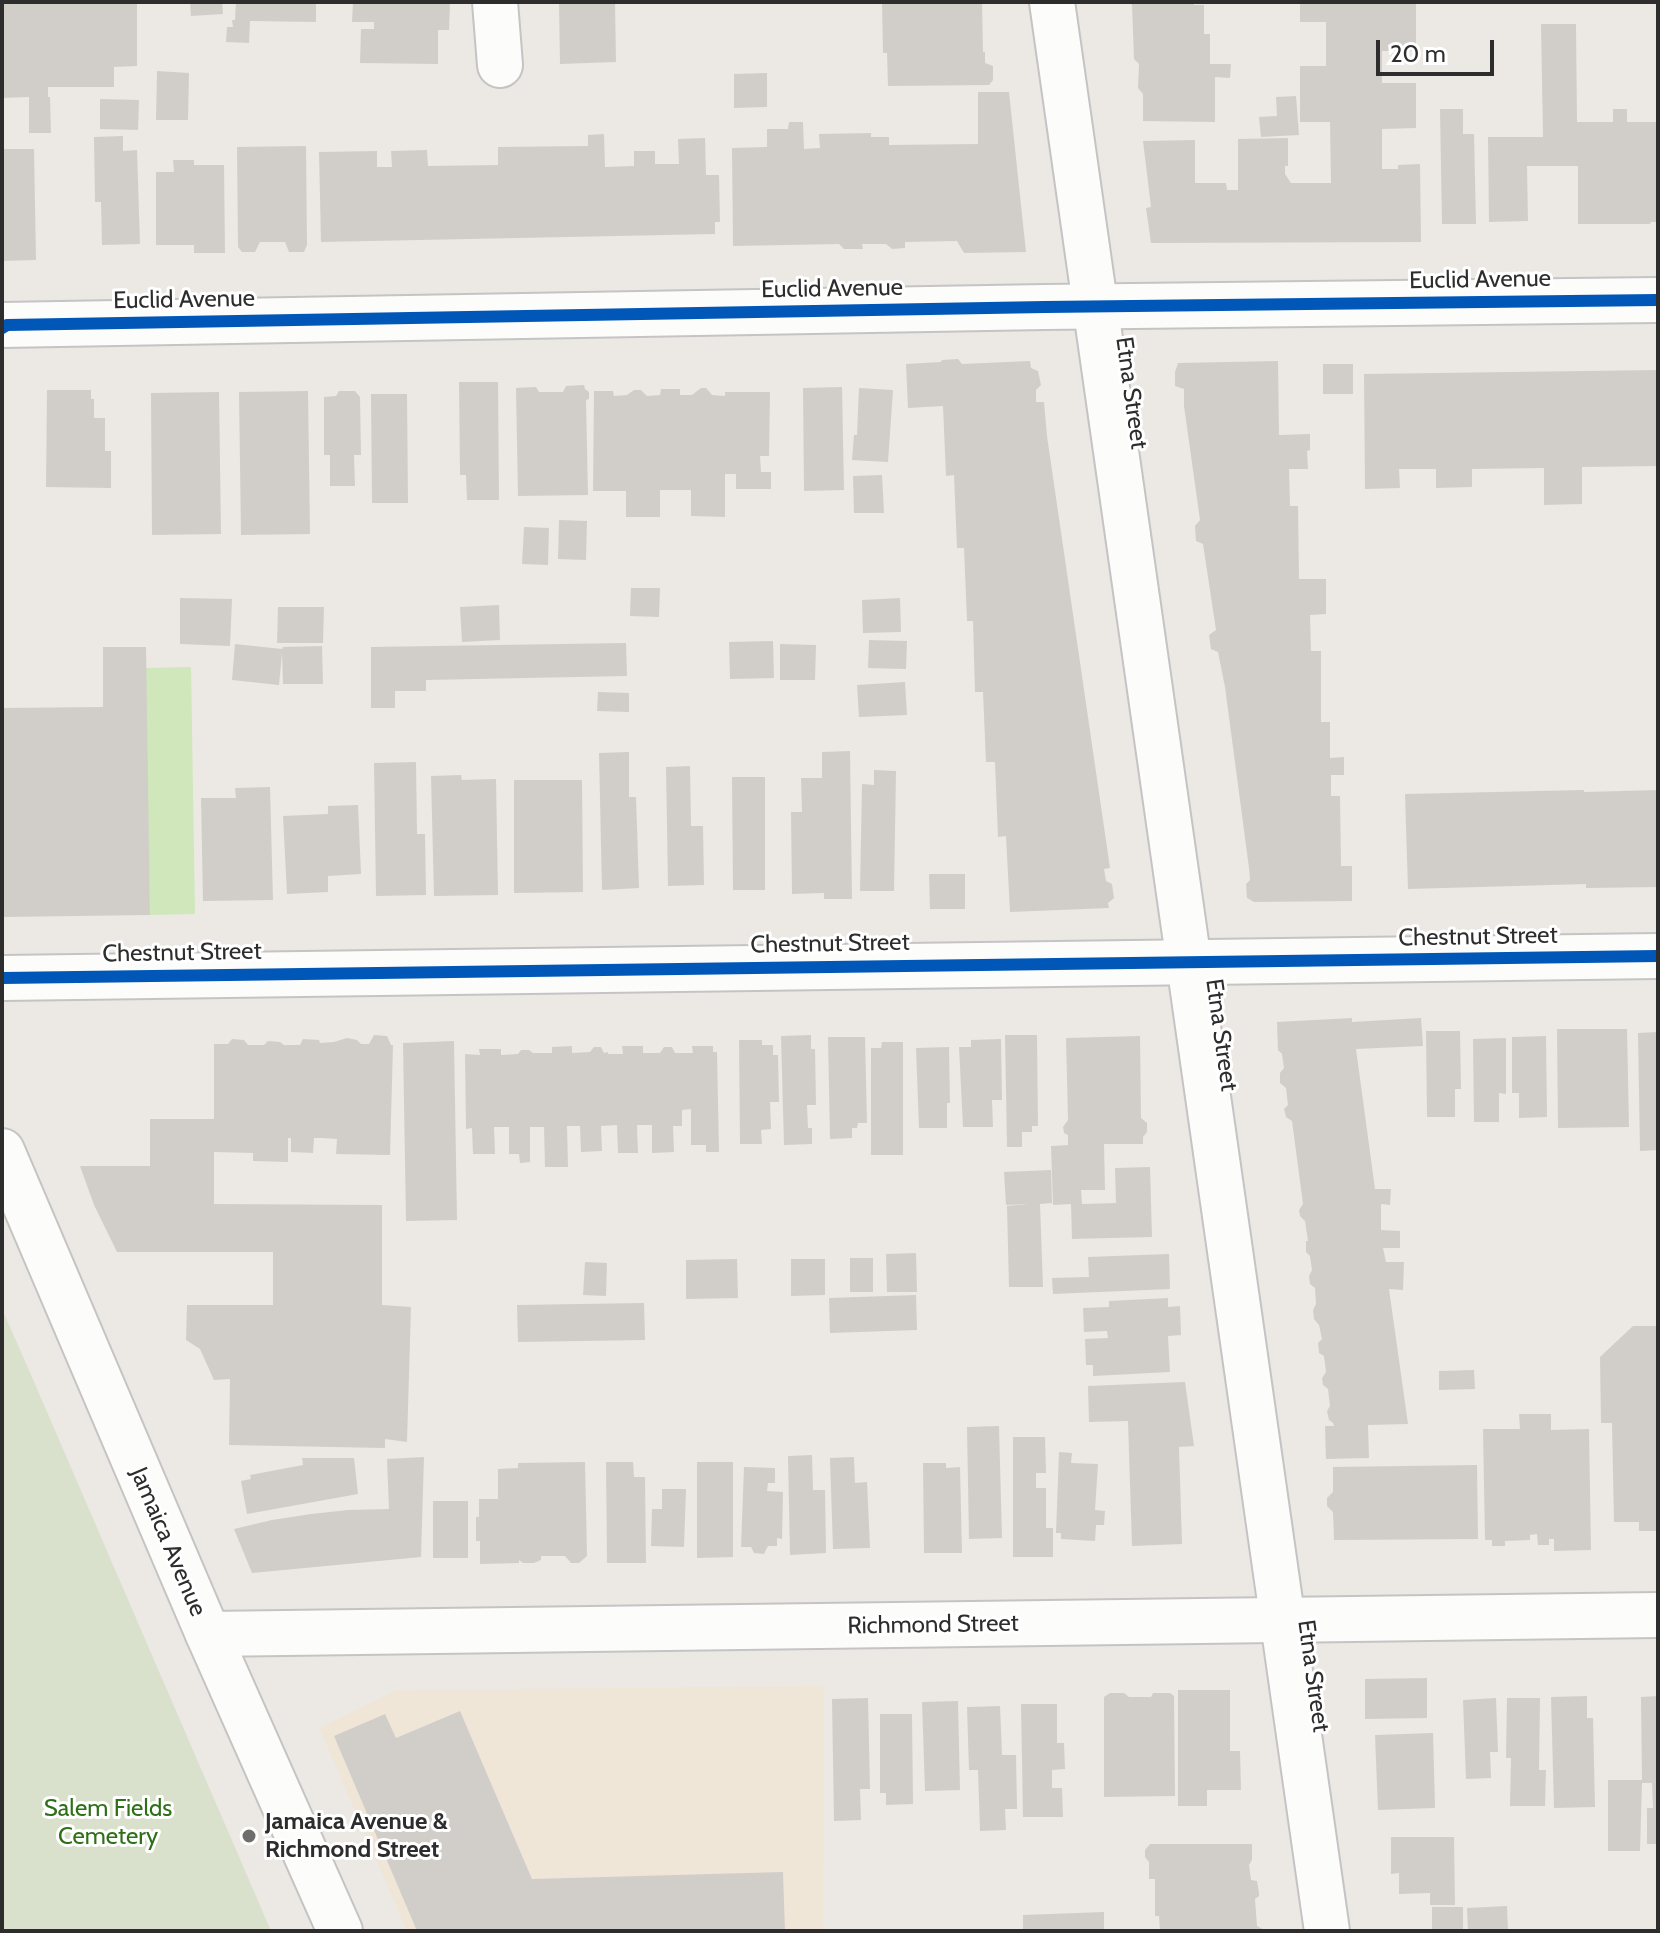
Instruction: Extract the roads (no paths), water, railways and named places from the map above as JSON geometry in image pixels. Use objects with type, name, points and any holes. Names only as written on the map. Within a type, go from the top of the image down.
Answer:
[{"type":"street","points":[[495,2],[500,65]]},
{"type":"street","name":"Etna Street","points":[[1052,2],[1327,1931]]},
{"type":"street","name":"Euclid Avenue","points":[[4,326],[1658,300]]},
{"type":"street","name":"Chestnut Street","points":[[2,978],[1658,956]]},
{"type":"street","name":"Jamaica Avenue","points":[[2,1151],[208,1634],[340,1931]]},
{"type":"street","name":"Richmond Street","points":[[208,1634],[1658,1615]]},
{"type":"place","name":"Jamaica Avenue & Richmond Street","points":[[249,1836]]},
{"type":"park label","name":"Salem Fields Cemetery","points":[[108,1823]]}]
